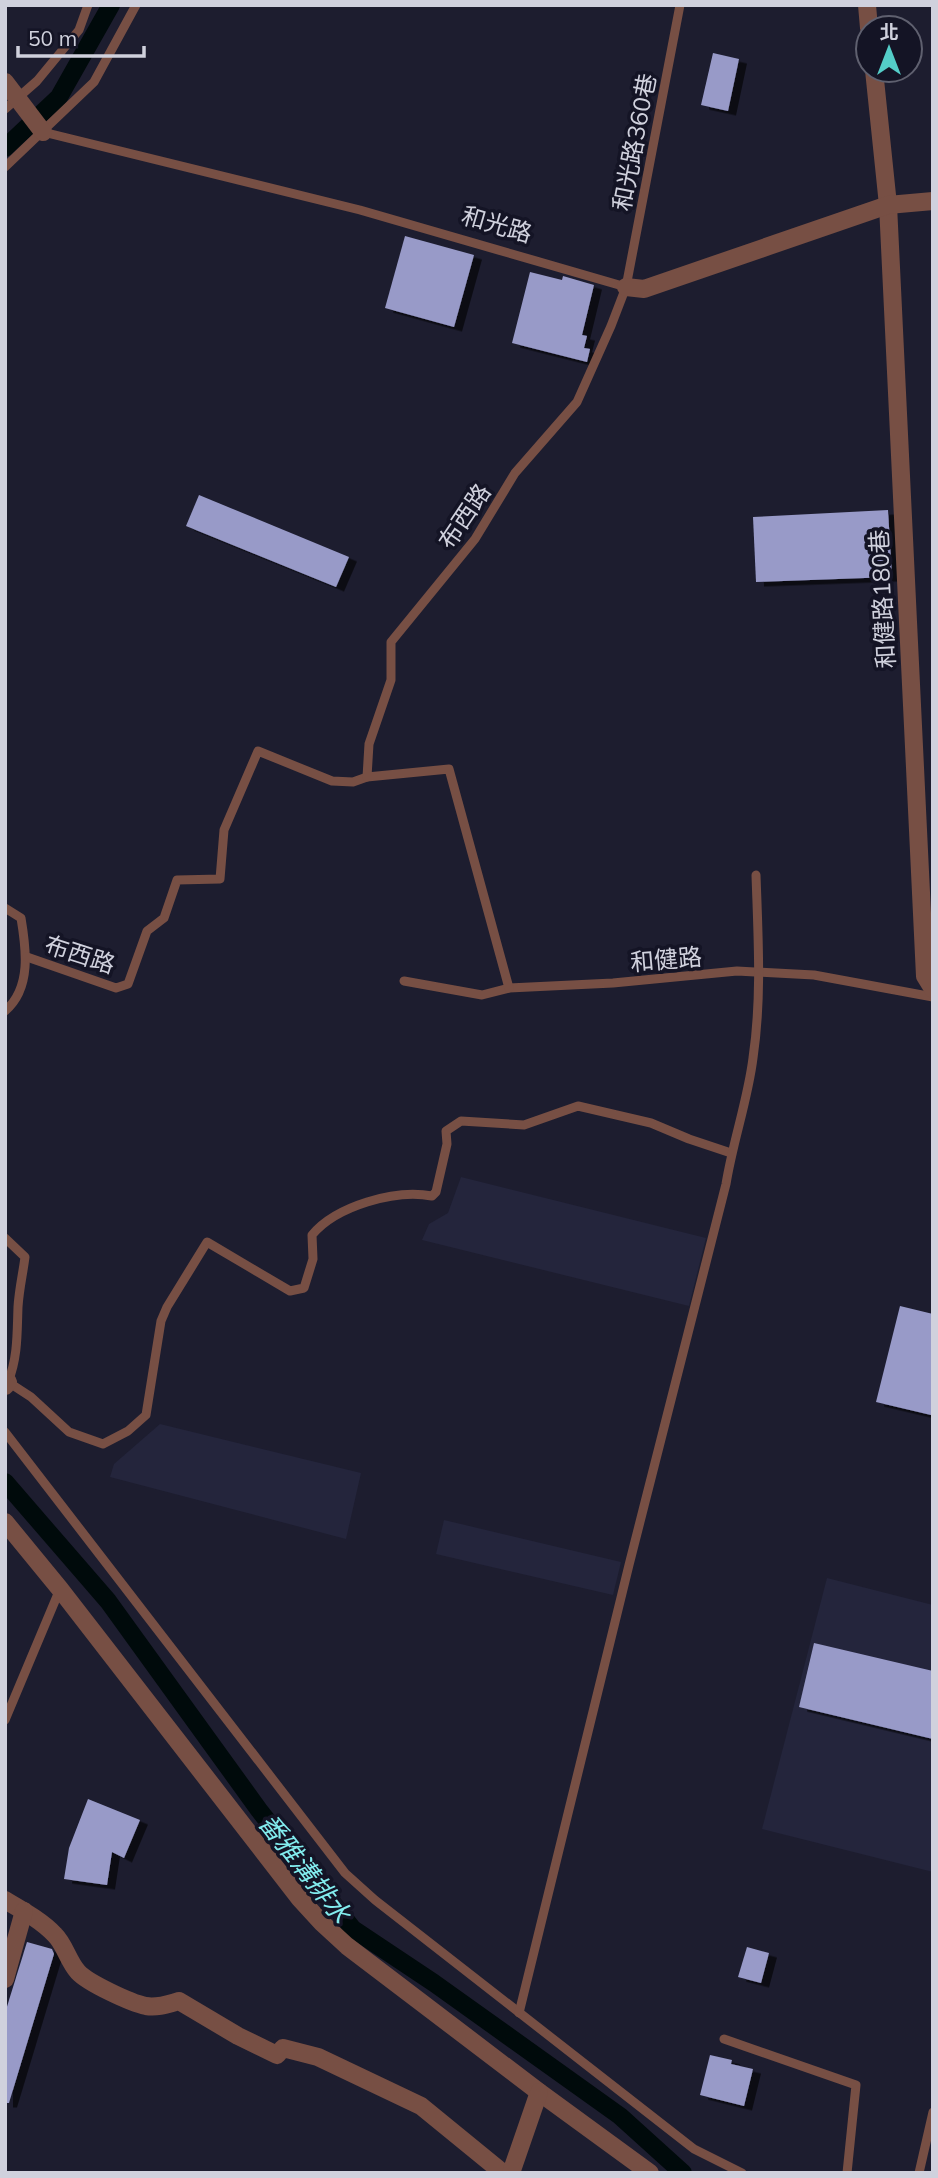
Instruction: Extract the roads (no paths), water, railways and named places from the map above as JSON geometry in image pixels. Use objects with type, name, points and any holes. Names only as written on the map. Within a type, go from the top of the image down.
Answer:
[{"type":"street","points":[[5,82],[11,104],[43,132]]},
{"type":"street","name":"和健路180巷","points":[[875,84],[888,205],[925,976],[933,989]]},
{"type":"street","name":"和光路","points":[[626,287],[644,289],[888,205],[933,201]]},
{"type":"street","points":[[5,1522],[60,1588],[300,1899],[322,1923],[347,1946],[650,2173]]},
{"type":"street","points":[[5,1900],[56,1935],[72,1964],[93,1983],[146,2006],[161,2007],[179,2001],[238,2036],[277,2054],[283,2048],[318,2057],[421,2106],[503,2173]]},
{"type":"street","points":[[5,1979],[24,1912]]},
{"type":"street","points":[[511,2173],[539,2092]]},
{"type":"lane","points":[[11,104],[37,81],[79,30],[89,5]]},
{"type":"lane","points":[[5,167],[94,82],[136,5]]},
{"type":"lane","name":"和光路360巷","points":[[626,287],[680,5]]},
{"type":"lane","name":"和光路","points":[[43,132],[360,210],[626,287]]},
{"type":"lane","name":"布西路","points":[[368,777],[369,744],[391,680],[391,642],[475,539],[515,472],[578,402],[626,287]]},
{"type":"lane","name":"布西路","points":[[27,957],[116,988],[128,984],[147,931],[164,918],[177,880],[220,879],[224,830],[258,751],[332,781],[353,782],[368,777],[449,769],[509,988]]},
{"type":"lane","points":[[519,2013],[726,1184],[753,1059],[760,972],[756,875]]},
{"type":"lane","name":"布西路","points":[[5,908],[21,918],[27,957],[18,996],[13,1005],[5,1011]]},
{"type":"lane","name":"和健路","points":[[404,981],[482,995],[509,988],[613,983],[737,971],[814,975],[933,997]]},
{"type":"lane","points":[[5,1238],[25,1257],[18,1304],[18,1340],[14,1368],[7,1384],[31,1397],[69,1432],[103,1444],[128,1431],[146,1415],[161,1321],[206,1242],[290,1292],[304,1288],[313,1259],[312,1235],[321,1224],[334,1215],[388,1196],[416,1193],[432,1196],[436,1192],[447,1144],[446,1131],[461,1121],[524,1125],[578,1106],[651,1123],[731,1153]]},
{"type":"lane","points":[[5,1432],[345,1873],[375,1900],[694,2149],[743,2173]]},
{"type":"lane","points":[[5,1720],[60,1588]]},
{"type":"lane","points":[[724,2039],[856,2085],[847,2173]]},
{"type":"lane","points":[[919,2173],[933,2112]]},
{"type":"waterway","points":[[5,148],[59,97],[111,5]]},
{"type":"waterway","name":"番雅溝排水","points":[[5,1482],[108,1601],[259,1810],[353,1929],[434,1983],[620,2116],[683,2173]]}]
